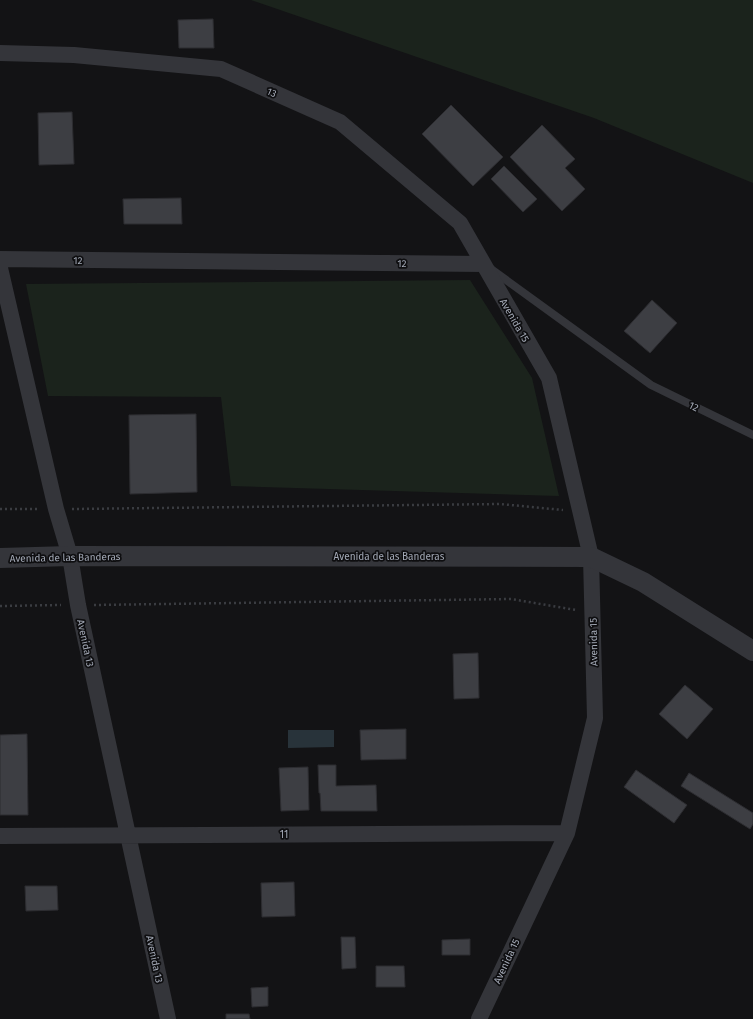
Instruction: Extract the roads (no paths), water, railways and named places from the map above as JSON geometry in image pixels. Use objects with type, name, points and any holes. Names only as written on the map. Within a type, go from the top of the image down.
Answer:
[{"type":"street","name":"13","points":[[0,53],[74,55],[221,69],[340,122],[460,223],[483,264]]},
{"type":"street","name":"12","points":[[0,259],[483,264]]},
{"type":"street","name":"Avenida 15","points":[[479,1019],[567,833],[595,718],[591,557],[549,378],[483,264]]},
{"type":"street","name":"Avenida 13","points":[[0,268],[56,509],[70,556],[78,605],[168,1019]]},
{"type":"street","name":"Avenida de las Banderas","points":[[0,558],[70,556],[591,557],[644,582],[753,651]]},
{"type":"street","name":"11","points":[[0,836],[128,834],[567,833]]},
{"type":"lane","name":"12","points":[[483,264],[651,385],[753,435]]}]
